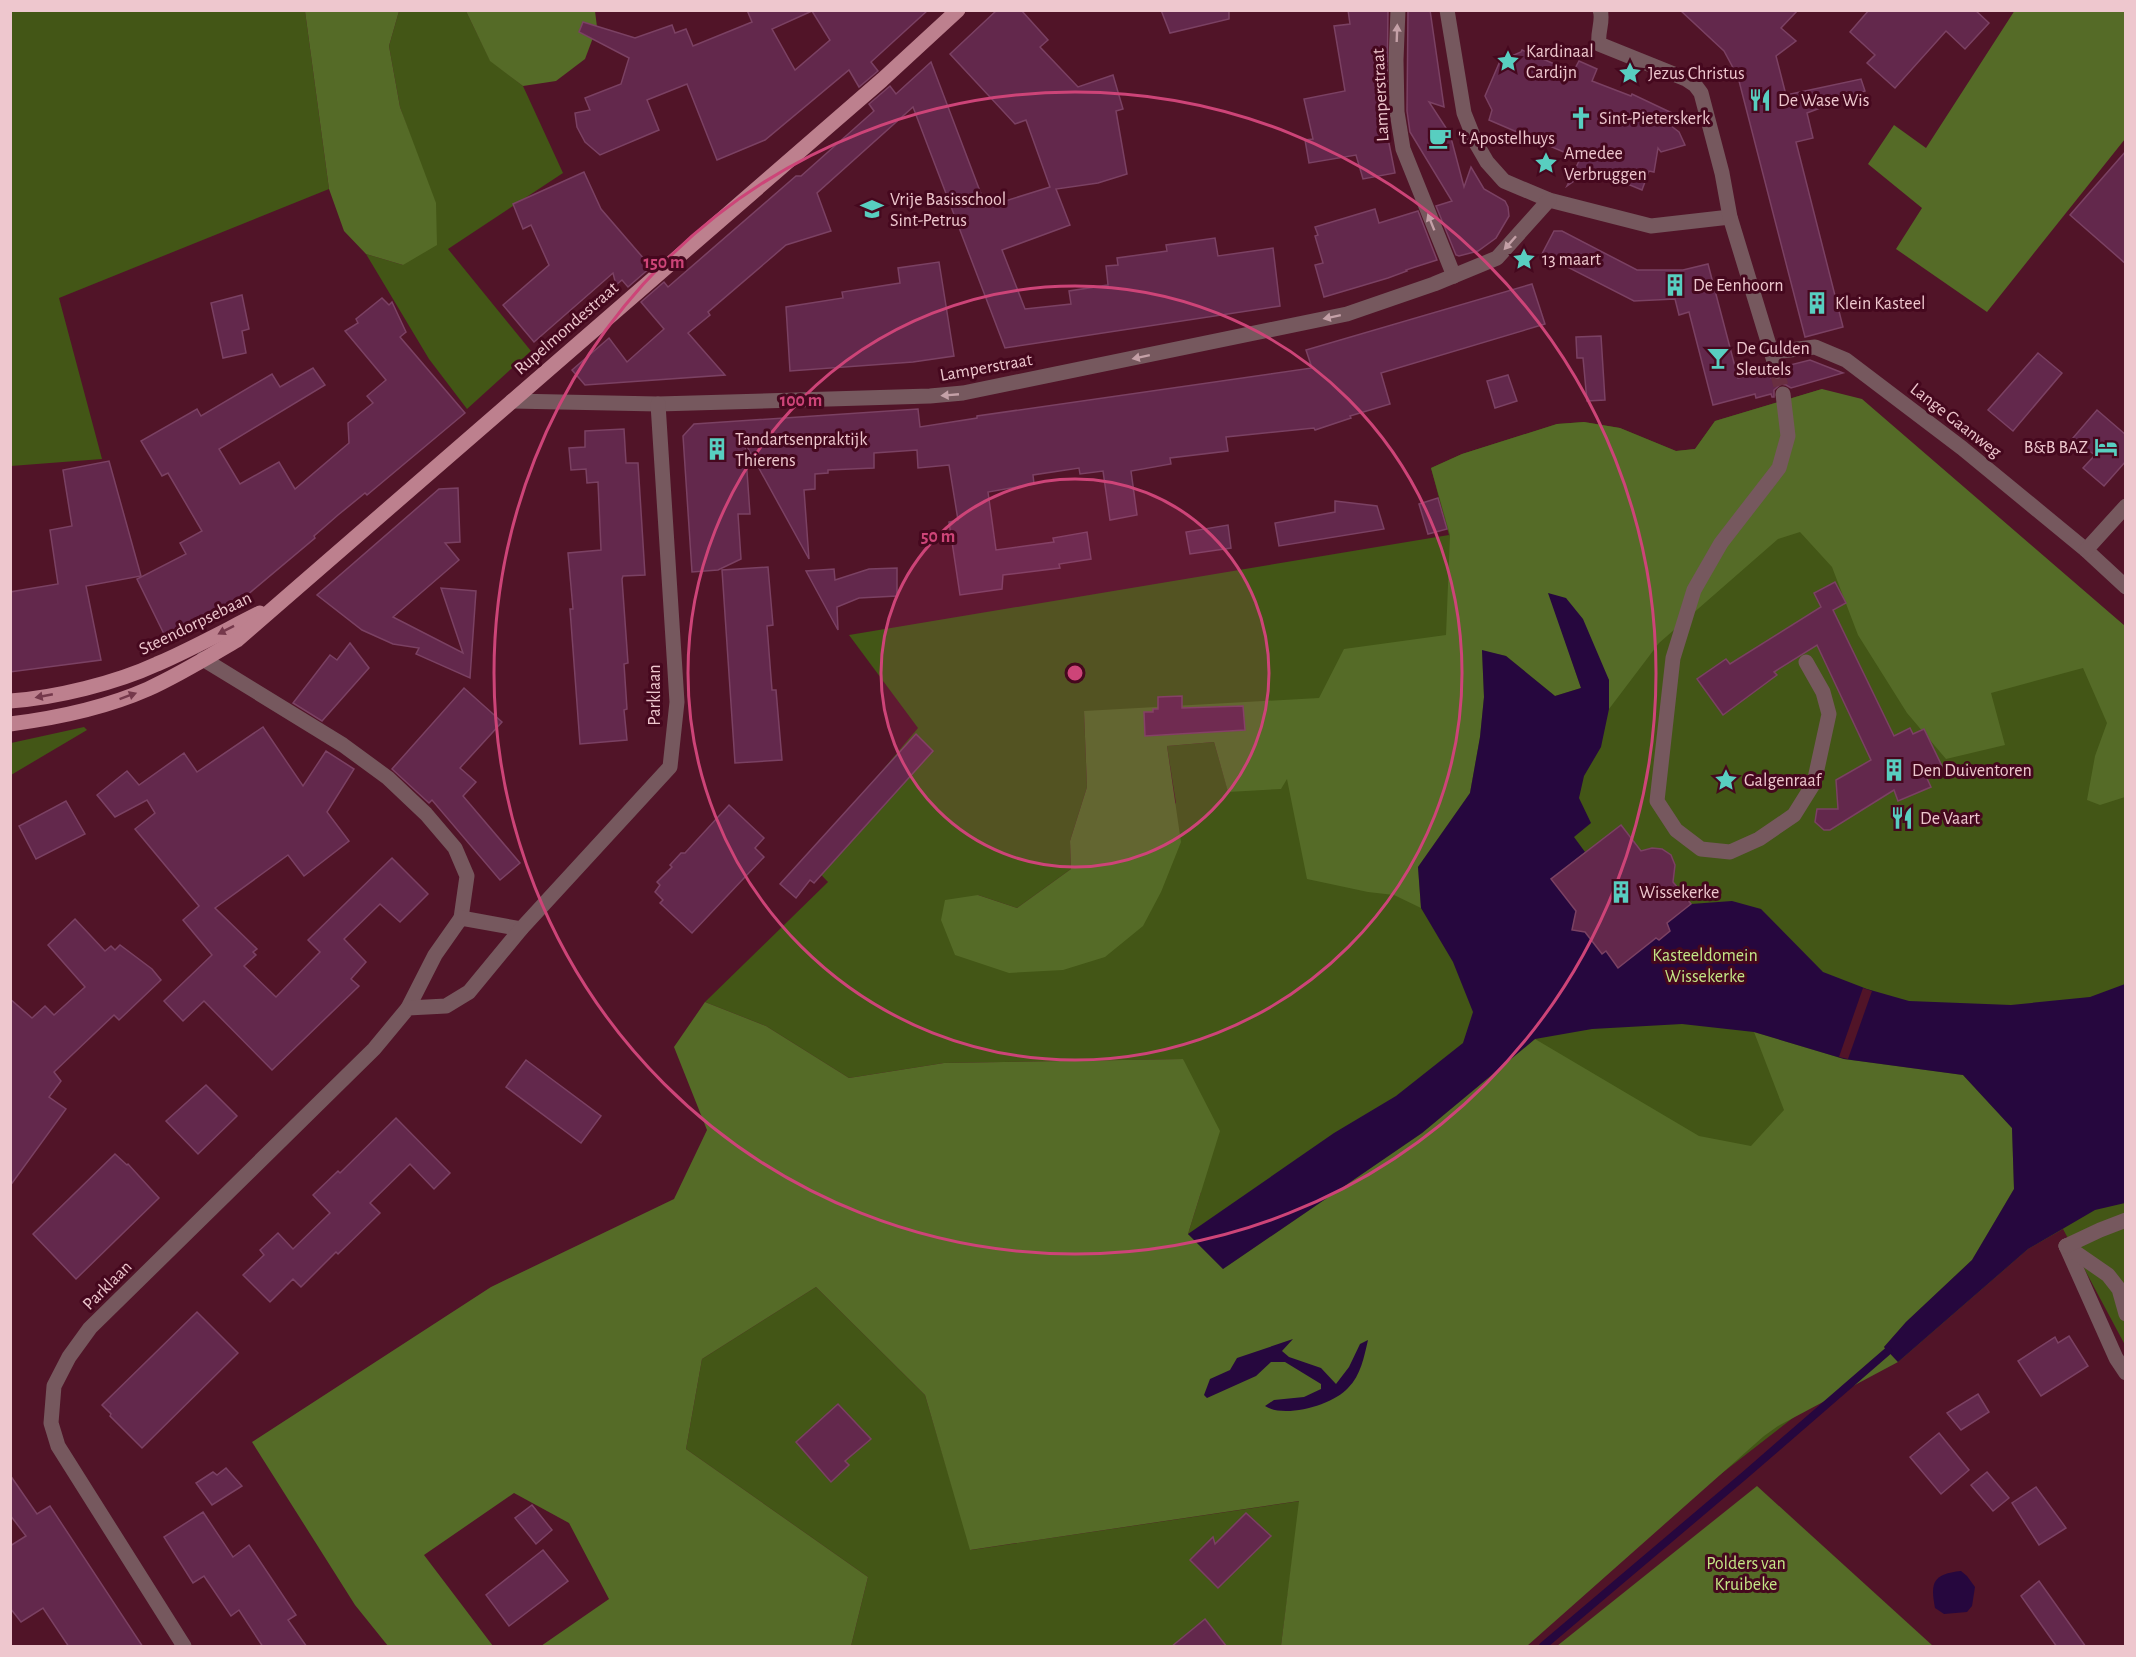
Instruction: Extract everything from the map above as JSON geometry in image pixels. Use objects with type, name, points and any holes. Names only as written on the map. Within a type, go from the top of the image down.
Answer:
[{"type":"main road","name":"Rupelmondestraat","points":[[279,603],[882,80],[958,10]]},
{"type":"main road","name":"Steendorpsebaan","points":[[10,724],[47,720],[106,704],[148,689],[237,640],[279,603]]},
{"type":"main road","name":"Steendorpsebaan","points":[[10,701],[76,690],[115,680],[156,665],[279,603]]},
{"type":"street","name":"Lamperstraat","points":[[1398,10],[1397,112],[1403,149],[1454,276]]},
{"type":"street","points":[[1447,10],[1464,113],[1476,143],[1488,162],[1504,180],[1549,200],[1651,226],[1730,217]]},
{"type":"street","points":[[1600,10],[1603,16],[1597,35],[1599,44],[1686,79],[1701,93],[1722,173],[1730,217],[1777,371]]},
{"type":"street","name":"Lamperstraat","points":[[512,401],[658,404],[930,396],[963,393],[1347,314],[1454,276],[1497,258],[1549,200]]},
{"type":"street","name":"Lange Gaanweg","points":[[1773,352],[1815,347],[1845,360],[1962,448],[2086,550],[2126,587]]},
{"type":"street","points":[[1783,394],[1788,436],[1779,468],[1721,543],[1694,590],[1673,658],[1657,801],[1676,830],[1701,849],[1730,852],[1759,839],[1794,815],[1814,783],[1829,714],[1823,692],[1806,662]]},
{"type":"street","name":"Parklaan","points":[[408,1008],[446,1006],[469,992],[521,929],[670,767],[677,702],[658,404]]},
{"type":"street","points":[[2086,550],[2126,506]]},
{"type":"street","name":"Parklaan","points":[[184,1647],[58,1446],[51,1423],[54,1386],[69,1357],[90,1329],[374,1049],[408,1008],[435,955],[461,918],[467,876],[455,848],[426,814],[388,778],[343,745],[203,660]]},
{"type":"street","points":[[461,918],[521,929]]},
{"type":"street","points":[[2066,1246],[2126,1220]]},
{"type":"street","points":[[2066,1246],[2108,1275],[2119,1288],[2126,1314]]},
{"type":"street","points":[[2066,1246],[2116,1358],[2126,1373]]},
{"type":"green space","points":[[2015,10],[2125,11],[2125,139],[1987,312],[1896,249],[1922,208],[1868,164],[1894,125],[1926,148]]},
{"type":"green space","points":[[11,11],[305,11],[329,189],[59,298],[102,459],[11,466]]},
{"type":"green space","points":[[305,11],[399,11],[389,46],[400,107],[436,203],[437,245],[403,265],[366,254],[344,231],[329,189]]},
{"type":"green space","points":[[399,11],[466,11],[490,60],[523,86],[563,173],[448,249],[531,351],[467,409],[429,359],[366,254],[403,265],[414,147],[400,107],[389,46]]},
{"type":"green space","points":[[466,11],[595,11],[597,27],[585,59],[556,81],[523,86],[490,61]]},
{"type":"green space","name":"Kasteeldomein Wissekerke","points":[[1822,389],[2125,626],[2125,1345],[2063,1229],[2028,1249],[1898,1362],[1884,1347],[1708,1484],[1252,1343],[1188,1234],[1201,1192],[1183,1059],[944,1063],[849,1078],[766,1026],[705,1002],[828,882],[807,860],[918,728],[849,635],[1449,535],[1431,468],[1462,454],[1557,424],[1584,422],[1620,428],[1676,451],[1695,449],[1715,421]],"holes":[[[1084,711],[1283,741],[1228,791],[1214,742],[1167,746],[1176,803],[955,955],[978,895],[1017,908],[1071,869],[1070,841],[1087,787]]]},
{"type":"green space","points":[[1822,389],[1862,399],[2125,626],[2125,797],[2100,805],[2087,800],[2095,756],[2107,723],[2083,668],[1991,693],[2005,745],[1946,759],[1907,713],[1858,635],[1832,567],[1800,532],[1778,539],[1659,643],[1609,709],[1609,680],[1549,593],[1581,688],[1555,696],[1506,656],[1482,651],[1484,697],[1480,737],[1470,793],[1418,867],[1421,908],[1394,895],[1307,879],[1287,779],[1281,789],[1228,792],[1214,742],[1167,746],[1181,842],[1161,892],[1143,926],[1105,957],[1063,970],[1009,973],[955,955],[941,920],[945,900],[978,895],[1017,908],[1071,869],[1070,841],[1087,787],[1084,711],[1319,698],[1344,649],[1446,635],[1450,535],[1431,468],[1462,454],[1557,424],[1584,422],[1620,428],[1676,451],[1695,449],[1715,421]]},
{"type":"green space","points":[[84,727],[87,730],[11,775],[11,743]]},
{"type":"green space","points":[[705,1002],[766,1026],[849,1078],[944,1063],[1183,1059],[1220,1131],[1188,1234],[1223,1269],[1422,1133],[1535,1039],[1699,1136],[1751,1146],[1784,1110],[1754,1032],[1844,1059],[1963,1075],[2012,1128],[2014,1189],[1972,1260],[1906,1322],[1884,1347],[1898,1362],[1778,1426],[1764,1436],[1527,1646],[1281,1646],[1299,1501],[970,1550],[925,1395],[816,1287],[702,1359],[686,1449],[868,1577],[851,1646],[541,1646],[609,1599],[569,1523],[514,1493],[424,1555],[493,1646],[388,1646],[355,1605],[252,1442],[491,1287],[674,1199],[707,1130],[674,1047]]},
{"type":"green space","points":[[816,1287],[925,1395],[971,1550],[1300,1501],[1281,1646],[851,1646],[868,1577],[686,1449],[702,1359]]},
{"type":"green space","name":"Polders van Kruibeke","points":[[1757,1486],[1933,1646],[1557,1646]]},
{"type":"shaded area","points":[[1548,593],[1566,598],[1583,619],[1609,680],[1609,709],[1601,747],[1584,776],[1579,798],[1591,823],[1574,837],[1585,852],[1551,879],[1575,909],[1577,908],[1579,916],[1574,919],[1573,926],[1577,930],[1583,932],[1584,930],[1602,954],[1606,951],[1618,968],[1653,936],[1660,939],[1669,931],[1667,923],[1691,904],[1732,901],[1761,909],[1823,972],[1867,989],[1909,1001],[2011,1005],[2090,997],[2125,984],[2125,1203],[2095,1210],[2028,1249],[1898,1362],[1884,1347],[1906,1322],[1972,1260],[2014,1189],[2012,1128],[1963,1075],[1844,1059],[1754,1032],[1682,1024],[1592,1029],[1535,1039],[1422,1133],[1223,1269],[1188,1234],[1334,1133],[1396,1096],[1463,1043],[1473,1012],[1453,962],[1421,908],[1418,867],[1470,793],[1480,737],[1484,697],[1482,650],[1506,656],[1555,696],[1581,688]]},
{"type":"shaded area","points":[[1293,1339],[1282,1351],[1289,1357],[1321,1368],[1336,1384],[1349,1367],[1360,1344],[1368,1340],[1361,1366],[1352,1383],[1341,1394],[1320,1405],[1284,1411],[1273,1410],[1265,1406],[1274,1400],[1304,1397],[1321,1389],[1321,1384],[1285,1362],[1271,1362],[1256,1376],[1207,1398],[1204,1395],[1210,1379],[1230,1370],[1237,1358]]},
{"type":"shaded area","points":[[1961,1571],[1975,1587],[1972,1606],[1967,1612],[1944,1614],[1935,1608],[1934,1586],[1939,1577],[1944,1574]]},
{"type":"pier","points":[[1863,988],[1872,991],[1848,1059],[1839,1057]]},
{"type":"building","points":[[747,10],[928,10],[871,62],[878,71],[859,87],[849,70],[765,140],[717,160],[687,84],[647,100],[659,130],[600,155],[585,142],[577,127],[575,113],[590,110],[585,98],[621,84],[629,58],[579,32],[583,22],[635,38],[672,25],[675,33],[686,29],[693,46],[752,22]],"holes":[[[812,11],[830,40],[795,70],[772,29]]]},
{"type":"building","points":[[997,10],[1021,10],[1048,40],[1040,47],[1078,87],[1113,75],[1123,109],[1116,111],[1127,174],[1098,183],[1056,189],[1070,225],[1002,250],[1025,309],[1071,304],[1069,291],[1108,285],[1106,266],[1118,265],[1117,258],[1167,251],[1166,245],[1215,238],[1218,256],[1273,248],[1280,306],[1005,348],[913,107],[817,193],[831,231],[786,245],[708,312],[710,315],[688,333],[725,375],[585,385],[572,370],[609,338],[627,362],[664,329],[641,302],[664,282],[668,287],[796,176],[801,176],[874,111],[869,104],[890,86],[896,94],[931,62],[986,207],[1050,187],[1026,120],[1015,124],[950,54]]},
{"type":"building","points":[[1161,10],[1229,10],[1229,19],[1170,33]]},
{"type":"building","points":[[1348,10],[1388,10],[1387,94],[1375,74],[1395,173],[1363,179],[1356,155],[1309,163],[1305,140],[1313,139],[1304,99],[1345,91],[1334,26],[1350,24]]},
{"type":"building","points":[[1408,10],[1430,10],[1444,107],[1429,102],[1450,134],[1464,187],[1471,167],[1484,189],[1505,201],[1508,207],[1509,216],[1496,238],[1478,251],[1459,256],[1456,255],[1436,206],[1452,201],[1410,132],[1407,111]]},
{"type":"building","points":[[1680,10],[1798,10],[1781,28],[1796,41],[1776,56],[1786,95],[1861,79],[1865,91],[1807,113],[1813,138],[1796,142],[1843,327],[1805,337],[1738,77],[1724,51]]},
{"type":"building","points":[[1869,10],[1975,10],[1989,23],[1965,49],[1946,31],[1895,88],[1867,63],[1875,55],[1850,32]]},
{"type":"building","name":"Sint-Pieterskerk","points":[[1522,50],[1573,72],[1579,61],[1597,69],[1592,81],[1631,96],[1632,94],[1674,114],[1670,125],[1679,132],[1685,145],[1661,152],[1658,148],[1654,172],[1649,171],[1642,190],[1591,169],[1567,186],[1580,159],[1489,120],[1492,110],[1485,96],[1500,61]]},
{"type":"building","points":[[2126,151],[2126,264],[2070,215]]},
{"type":"building","points":[[584,172],[601,209],[651,267],[628,287],[622,280],[616,285],[613,273],[534,342],[503,305],[549,265],[531,225],[523,229],[513,204]]},
{"type":"building","points":[[1375,209],[1379,223],[1418,211],[1437,260],[1388,278],[1324,297],[1315,265],[1323,263],[1315,236],[1318,235],[1315,227]]},
{"type":"building","points":[[1554,231],[1562,231],[1637,270],[1683,270],[1708,264],[1738,378],[1767,371],[1771,378],[1779,380],[1786,374],[1786,366],[1810,360],[1843,373],[1791,388],[1781,384],[1774,390],[1774,397],[1771,394],[1756,398],[1755,394],[1713,405],[1689,312],[1679,315],[1675,299],[1634,301],[1542,254]]},
{"type":"building","points":[[939,262],[954,356],[913,362],[790,371],[786,307],[843,298],[842,292],[900,283],[898,268]]},
{"type":"building","points":[[1532,284],[1545,324],[1381,373],[1390,404],[1350,416],[1351,418],[1315,430],[1314,428],[1226,437],[1228,451],[1170,458],[1171,464],[1131,471],[1137,515],[1110,520],[1103,471],[1080,474],[1079,468],[1033,475],[1034,484],[988,492],[996,550],[1054,542],[1053,538],[1087,532],[1091,559],[1059,564],[1060,568],[1003,575],[1002,589],[960,595],[949,522],[958,520],[949,465],[918,468],[917,450],[874,453],[874,468],[828,470],[828,473],[815,474],[815,489],[804,490],[809,559],[745,443],[750,514],[738,514],[741,559],[718,570],[692,572],[683,436],[694,424],[918,409],[920,427],[977,418],[977,416],[1312,368],[1306,350]]},
{"type":"building","points":[[242,295],[249,329],[242,331],[246,353],[223,358],[211,303]]},
{"type":"building","points":[[382,298],[389,305],[392,302],[406,332],[400,337],[465,413],[367,495],[365,493],[338,515],[314,536],[315,538],[246,596],[165,636],[137,579],[186,554],[180,543],[202,531],[168,473],[162,476],[141,441],[197,409],[201,416],[272,374],[280,387],[313,368],[325,385],[219,449],[240,484],[279,462],[295,489],[349,443],[348,423],[373,403],[367,396],[386,380],[345,331],[358,323],[356,319]]},
{"type":"building","points":[[1601,336],[1605,400],[1587,401],[1583,358],[1577,358],[1576,337]]},
{"type":"building","points":[[2038,353],[2062,373],[2013,431],[1988,410]]},
{"type":"building","points":[[1508,375],[1517,401],[1495,408],[1487,381]]},
{"type":"building","name":"B&B BAZ","points":[[2097,410],[2126,435],[2126,461],[2104,486],[2083,468],[2095,455],[2072,439]]},
{"type":"building","points":[[624,429],[626,463],[638,463],[645,575],[623,576],[622,579],[628,663],[624,664],[627,709],[624,710],[627,740],[580,744],[568,553],[601,550],[598,482],[587,483],[586,469],[571,470],[569,448],[585,447],[585,431]]},
{"type":"building","points":[[109,461],[141,576],[86,586],[101,660],[10,672],[10,592],[58,584],[50,530],[72,526],[63,470]]},
{"type":"building","points":[[458,488],[460,542],[445,543],[459,560],[393,617],[463,653],[441,588],[476,591],[470,678],[416,654],[419,648],[393,644],[362,630],[317,595],[439,489]]},
{"type":"building","points":[[1438,498],[1447,529],[1428,534],[1419,504]]},
{"type":"building","points":[[1335,501],[1377,506],[1384,529],[1279,546],[1275,523],[1335,512]]},
{"type":"building","points":[[1228,525],[1231,548],[1190,554],[1186,532]]},
{"type":"building","points":[[768,567],[773,625],[767,626],[772,690],[776,690],[782,760],[735,763],[722,570]]},
{"type":"building","points":[[897,568],[897,596],[859,598],[837,607],[838,630],[806,571],[834,569],[835,580],[869,569]]},
{"type":"building","points":[[1835,582],[1846,603],[1833,610],[1894,736],[1910,728],[1913,734],[1924,729],[1942,766],[1925,774],[1931,787],[1898,801],[1894,790],[1830,830],[1824,830],[1815,822],[1817,809],[1838,809],[1836,780],[1871,760],[1817,645],[1774,672],[1777,675],[1723,715],[1697,679],[1726,659],[1730,664],[1821,607],[1814,593]]},
{"type":"building","points":[[350,643],[369,668],[322,721],[293,703],[330,655],[337,660]]},
{"type":"building","points":[[464,688],[502,722],[460,768],[476,782],[463,796],[520,863],[500,880],[432,800],[429,803],[392,769]]},
{"type":"building","points":[[1182,696],[1182,708],[1243,706],[1245,730],[1145,736],[1144,712],[1153,712],[1153,709],[1158,709],[1158,697]]},
{"type":"building","points":[[263,727],[303,786],[326,751],[354,769],[327,812],[349,841],[304,876],[288,855],[215,908],[257,949],[253,952],[256,955],[244,966],[276,997],[320,952],[308,940],[392,858],[428,894],[400,922],[380,904],[344,939],[366,962],[351,979],[359,986],[272,1070],[204,1001],[183,1021],[164,1001],[212,955],[183,920],[199,906],[135,829],[155,813],[147,800],[115,817],[97,795],[127,771],[139,785],[184,753],[197,772]]},
{"type":"building","points":[[916,734],[933,751],[814,883],[810,880],[796,898],[780,884]]},
{"type":"building","points":[[66,801],[85,834],[36,859],[19,826]]},
{"type":"building","points":[[729,805],[764,838],[755,848],[764,857],[692,933],[660,903],[663,900],[655,892],[660,885],[657,882],[672,867],[670,865],[681,853],[685,853]]},
{"type":"building","name":"Wissekerke","points":[[1621,825],[1641,851],[1652,848],[1662,849],[1671,855],[1675,865],[1673,882],[1691,904],[1667,923],[1670,931],[1659,940],[1656,938],[1618,968],[1606,951],[1602,954],[1585,932],[1572,930],[1576,911],[1551,879]]},
{"type":"building","points":[[75,919],[105,951],[111,946],[115,950],[120,945],[152,969],[161,980],[119,1020],[114,1015],[54,1072],[61,1081],[49,1097],[66,1109],[10,1186],[10,999],[32,1018],[45,1006],[54,1015],[85,987],[48,945]]},
{"type":"building","points":[[526,1060],[601,1116],[581,1143],[506,1087]]},
{"type":"building","points":[[206,1085],[237,1116],[198,1154],[166,1121]]},
{"type":"building","points":[[396,1118],[450,1173],[434,1189],[410,1164],[370,1203],[380,1213],[301,1287],[293,1279],[270,1302],[243,1275],[264,1255],[260,1250],[278,1233],[293,1249],[330,1213],[313,1195],[338,1171],[340,1173]]},
{"type":"building","points":[[115,1154],[128,1164],[159,1198],[76,1279],[33,1234]]},
{"type":"building","points":[[197,1312],[238,1353],[142,1448],[102,1405]]},
{"type":"building","points":[[2069,1336],[2088,1366],[2041,1396],[2018,1361],[2055,1337],[2058,1343]]},
{"type":"building","points":[[1978,1394],[1989,1412],[1961,1430],[1947,1413]]},
{"type":"building","points":[[838,1404],[871,1439],[845,1461],[849,1465],[831,1482],[796,1442]]},
{"type":"building","points":[[1939,1433],[1969,1470],[1941,1494],[1910,1457]]},
{"type":"building","points":[[226,1468],[242,1486],[212,1505],[196,1483],[213,1472],[217,1475]]},
{"type":"building","points":[[1987,1472],[2009,1498],[1993,1511],[1971,1485]]},
{"type":"building","points":[[10,1475],[37,1514],[50,1506],[143,1647],[69,1647],[43,1608],[21,1622],[10,1608],[10,1546],[26,1536],[10,1515]]},
{"type":"building","points":[[2036,1487],[2066,1528],[2039,1545],[2012,1503]]},
{"type":"building","points":[[532,1505],[552,1530],[536,1544],[515,1518]]},
{"type":"building","points":[[203,1512],[233,1557],[249,1545],[296,1615],[288,1620],[307,1647],[263,1647],[239,1610],[231,1616],[204,1576],[193,1583],[164,1537]]},
{"type":"building","points":[[1246,1513],[1271,1536],[1218,1588],[1190,1560],[1213,1537],[1215,1544]]},
{"type":"building","points":[[543,1550],[568,1581],[509,1626],[486,1595]]},
{"type":"building","points":[[2039,1581],[2086,1647],[2057,1647],[2021,1596]]},
{"type":"building","points":[[1205,1619],[1227,1647],[1171,1647]]},
{"type":"waterway","points":[[1543,1646],[1888,1351]]},
{"type":"tunnel","points":[[1777,371],[1783,394]]},
{"type":"place","name":"Kardinaal Cardijn","points":[[1508,61]]},
{"type":"place","name":"Jezus Christus","points":[[1630,73]]},
{"type":"place","name":"De Wase Wis","points":[[1760,100]]},
{"type":"place","name":"Sint-Pieterskerk","points":[[1581,118]]},
{"type":"place","name":"'t Apostelhuys","points":[[1440,138]]},
{"type":"place","name":"Amedee Verbruggen","points":[[1546,163]]},
{"type":"place","name":"Vrije Basisschool Sint-Petrus","points":[[872,209]]},
{"type":"place","name":"13 maart","points":[[1524,259]]},
{"type":"place","name":"De Eenhoorn","points":[[1675,285]]},
{"type":"place","name":"Klein Kasteel","points":[[1817,303]]},
{"type":"place","name":"De Gulden Sleutels","points":[[1718,358]]},
{"type":"place","name":"B&B BAZ","points":[[2106,447]]},
{"type":"place","name":"Tandartsenpraktijk Thierens","points":[[717,449]]},
{"type":"place","name":"Den Duiventoren","points":[[1894,770]]},
{"type":"place","name":"Galgenraaf","points":[[1726,780]]},
{"type":"place","name":"De Vaart","points":[[1902,818]]},
{"type":"place","name":"Wissekerke","points":[[1621,892]]}]
